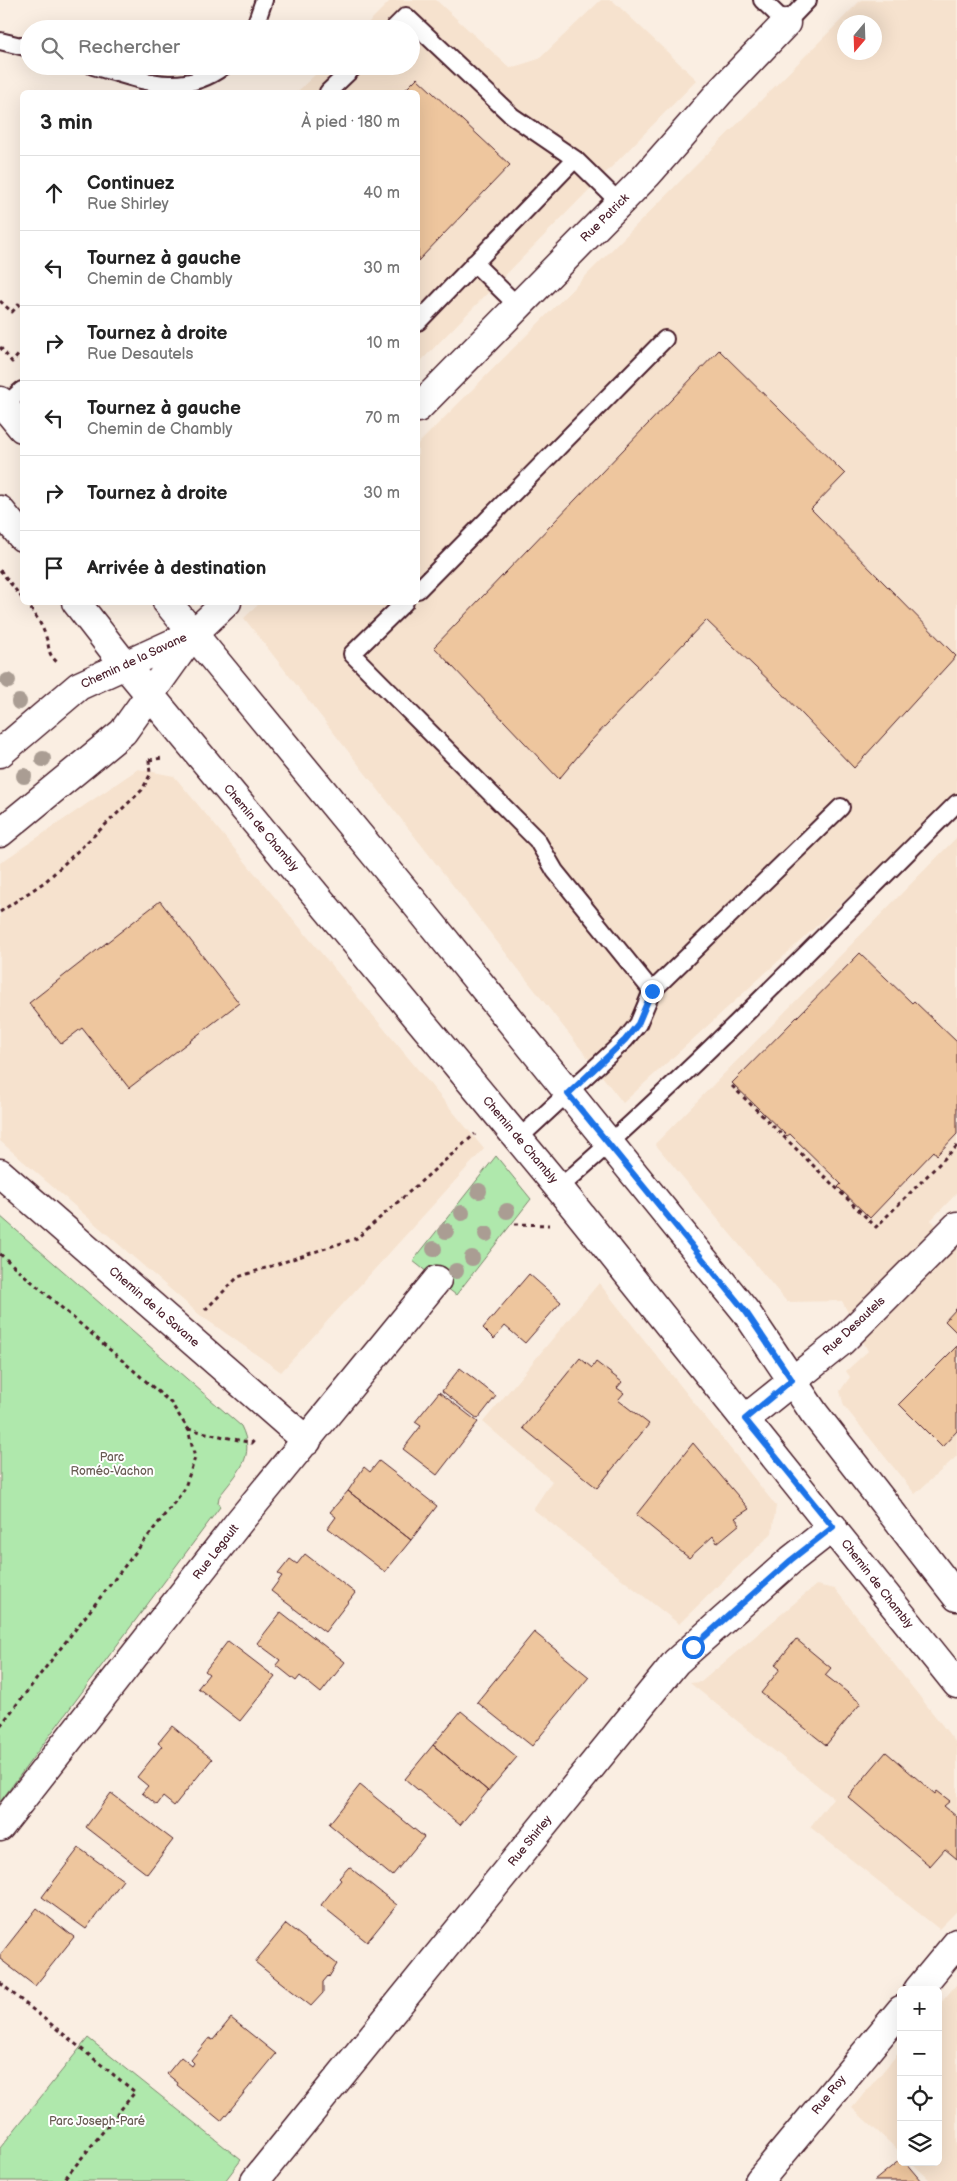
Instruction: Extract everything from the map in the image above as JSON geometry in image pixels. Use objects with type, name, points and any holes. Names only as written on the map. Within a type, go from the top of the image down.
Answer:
[{"type":"street","name":"Rue Patrick","points":[[420,406],[620,203],[786,23]]},
{"type":"street","points":[[9,399],[20,424]]},
{"type":"street","points":[[0,510],[20,535]]},
{"type":"street","name":"Chemin de Chambly","points":[[78,605],[125,665],[559,1188],[833,1527],[957,1684]]},
{"type":"street","points":[[169,605],[746,1312],[819,1420],[957,1597]]},
{"type":"street","points":[[193,634],[224,605]]},
{"type":"street","name":"Chemin de la Savane","points":[[0,753],[79,686],[193,634]]},
{"type":"street","name":"Chemin de la Savane","points":[[0,833],[122,732],[193,634]]},
{"type":"street","name":"Chemin de la Savane","points":[[0,1174],[307,1441]]},
{"type":"street","name":"Rue Desautels","points":[[745,1419],[841,1342],[957,1226]]},
{"type":"street","name":"Rue Legault","points":[[0,1827],[240,1522],[437,1280]]},
{"type":"street","name":"Rue Shirley","points":[[255,2181],[676,1662],[791,1560],[833,1527]]},
{"type":"street","points":[[921,1986],[957,1943]]},
{"type":"street","name":"Rue Roy","points":[[759,2181],[897,2015]]},
{"type":"lane","points":[[257,20],[264,0]]},
{"type":"lane","points":[[762,0],[786,23],[808,0]]},
{"type":"lane","points":[[420,29],[512,116],[575,159],[620,203]]},
{"type":"lane","points":[[0,40],[20,46]]},
{"type":"lane","points":[[126,75],[160,84],[174,85],[200,80],[209,75]]},
{"type":"lane","points":[[330,90],[346,75]]},
{"type":"lane","points":[[420,320],[575,159]]},
{"type":"lane","points":[[474,263],[518,306]]},
{"type":"lane","points":[[420,588],[665,339]]},
{"type":"lane","points":[[402,605],[352,654],[537,840],[556,871],[652,991]]},
{"type":"lane","points":[[559,1188],[610,1145],[957,803]]},
{"type":"lane","points":[[518,1139],[625,1040],[638,1024],[652,991],[840,807]]},
{"type":"path","points":[[0,301],[12,312],[20,303]]},
{"type":"path","points":[[0,347],[12,362],[20,353]]},
{"type":"path","points":[[0,570],[20,595]]},
{"type":"path","points":[[28,605],[44,631],[49,655]]},
{"type":"path","points":[[0,912],[46,880],[142,790],[150,775],[149,760]]},
{"type":"path","points":[[732,1086],[876,1227],[957,1146]]},
{"type":"path","points":[[200,1315],[238,1277],[357,1238],[499,1115]]},
{"type":"path","points":[[515,1224],[551,1225]]},
{"type":"path","points":[[0,1254],[172,1403],[188,1429],[195,1458],[184,1490],[0,1726]]},
{"type":"path","points":[[188,1429],[252,1444]]},
{"type":"path","points":[[0,1983],[135,2092],[63,2181]]},
{"type":"shaded area","points":[[391,0],[436,0],[510,68],[539,59],[601,0],[612,0],[697,80],[420,362],[420,90],[299,90],[315,75],[420,75],[420,20],[371,20]]},
{"type":"shaded area","points":[[861,0],[957,0],[957,798],[623,1103],[244,618],[258,605],[420,605],[420,442],[837,24],[837,60],[882,60],[882,15],[846,15]]},
{"type":"shaded area","points":[[138,769],[174,776],[484,1149],[281,1372],[200,1315],[0,1141],[0,863]]},
{"type":"shaded area","points":[[957,837],[957,1193],[931,1220],[957,1247],[957,1456],[915,1494],[844,1406],[840,1391],[850,1377],[846,1371],[868,1351],[842,1301],[787,1302],[655,1144]]},
{"type":"shaded area","points":[[599,1283],[776,1506],[772,1533],[679,1624],[533,1509],[552,1481],[483,1422]]},
{"type":"shaded area","points":[[816,1585],[835,1589],[957,1744],[957,1911],[939,1929],[810,1827],[833,1798],[690,1683],[701,1682]]},
{"type":"shaded area","points":[[957,1984],[957,2181],[931,2181],[915,2166],[942,2166],[942,2001]]},
{"type":"shaded area","points":[[897,2055],[897,2149],[852,2108]]},
{"type":"green space","points":[[496,1156],[531,1199],[456,1295],[413,1261]]},
{"type":"green space","name":"Parc Roméo-Vachon","points":[[0,1216],[241,1426],[247,1447],[243,1464],[219,1497],[218,1503],[220,1507],[0,1802]]},
{"type":"green space","name":"Parc Joseph-Paré","points":[[88,2038],[241,2160],[225,2181],[0,2181],[0,2148]]},
{"type":"building","points":[[417,78],[510,165],[420,259],[420,90],[405,90]]},
{"type":"building","points":[[719,350],[845,474],[811,509],[956,656],[854,768],[779,690],[706,620],[588,744],[559,779],[434,647]]},
{"type":"building","points":[[160,901],[239,1003],[129,1088],[82,1028],[61,1044],[29,1003]]},
{"type":"building","points":[[860,953],[912,1003],[914,1001],[957,1042],[957,1134],[937,1155],[934,1151],[870,1218],[838,1187],[841,1184],[790,1134],[787,1136],[732,1083]]},
{"type":"building","points":[[529,1274],[561,1302],[525,1343],[505,1326],[494,1339],[483,1328]]},
{"type":"building","points":[[957,1308],[957,1333],[945,1321]]},
{"type":"building","points":[[957,1346],[957,1431],[942,1447],[899,1404]]},
{"type":"building","points":[[580,1358],[592,1368],[596,1362],[622,1382],[617,1388],[624,1393],[618,1400],[649,1424],[597,1488],[523,1428]]},
{"type":"building","points":[[460,1368],[496,1396],[478,1419],[442,1391]]},
{"type":"building","points":[[439,1392],[478,1422],[437,1475],[403,1449],[421,1426],[415,1422]]},
{"type":"building","points":[[693,1443],[749,1509],[735,1518],[740,1524],[717,1543],[713,1536],[689,1558],[636,1515]]},
{"type":"building","points":[[379,1461],[437,1506],[411,1540],[348,1491],[364,1467],[370,1472]]},
{"type":"building","points":[[348,1491],[411,1540],[385,1572],[328,1528],[336,1517],[330,1512]]},
{"type":"building","points":[[305,1554],[355,1593],[325,1632],[271,1591],[282,1576],[278,1574],[290,1559],[297,1564]]},
{"type":"building","points":[[281,1612],[345,1662],[321,1693],[300,1676],[296,1681],[276,1665],[280,1660],[257,1643]]},
{"type":"building","points":[[534,1632],[589,1677],[532,1746],[477,1702]]},
{"type":"building","points":[[796,1639],[831,1668],[825,1675],[861,1703],[826,1745],[761,1693],[780,1669],[775,1665]]},
{"type":"building","points":[[228,1641],[275,1677],[240,1721],[198,1688],[209,1674],[205,1671]]},
{"type":"building","points":[[461,1711],[517,1757],[488,1791],[433,1745]]},
{"type":"building","points":[[172,1726],[212,1759],[174,1806],[163,1797],[157,1805],[142,1793],[148,1786],[137,1777],[162,1746],[158,1743]]},
{"type":"building","points":[[433,1745],[488,1791],[460,1825],[405,1779]]},
{"type":"building","points":[[886,1752],[935,1794],[937,1791],[950,1801],[944,1806],[957,1817],[957,1859],[945,1849],[930,1866],[848,1797]]},
{"type":"building","points":[[360,1785],[424,1837],[392,1876],[329,1824]]},
{"type":"building","points":[[111,1793],[173,1840],[147,1874],[86,1827]]},
{"type":"building","points":[[79,1848],[123,1880],[86,1929],[42,1897]]},
{"type":"building","points":[[349,1867],[397,1905],[367,1942],[321,1905],[341,1880],[339,1878]]},
{"type":"building","points":[[37,1908],[74,1937],[35,1986],[0,1959],[0,1955]]},
{"type":"building","points":[[286,1924],[337,1964],[329,1977],[323,1982],[323,1993],[311,2006],[255,1962]]},
{"type":"building","points":[[231,2018],[276,2054],[221,2121],[177,2085],[178,2083],[167,2074],[181,2057],[192,2066],[194,2063],[191,2060],[209,2038],[213,2040]]},
{"type":"building","points":[[897,2162],[897,2166],[908,2166],[921,2181],[874,2181]]},
{"type":"route","points":[[652,991],[638,1024],[625,1040],[568,1094],[746,1312],[792,1380],[745,1419],[833,1527],[791,1560],[693,1647]]}]
